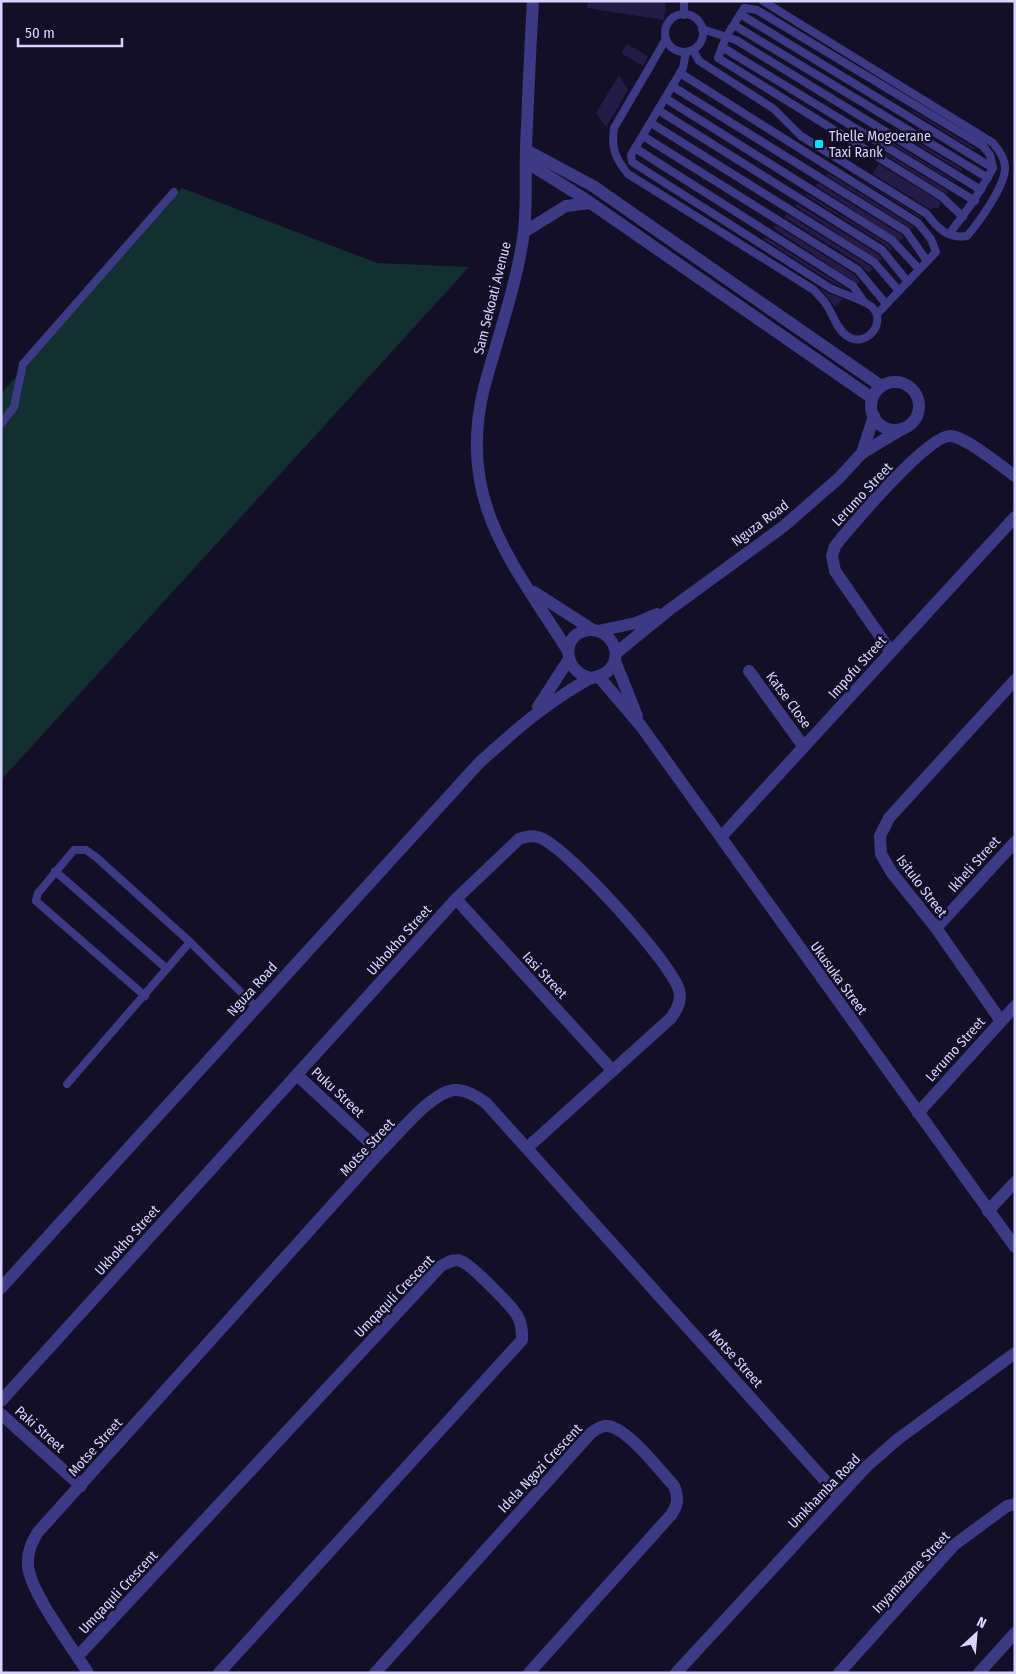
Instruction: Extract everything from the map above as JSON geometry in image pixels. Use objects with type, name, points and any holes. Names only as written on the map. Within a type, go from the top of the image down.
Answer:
[{"type":"street","name":"Sam Sekoati Avenue","points":[[533,1],[524,232],[484,390],[477,438],[478,470],[489,518],[507,557],[530,589],[568,655]]},
{"type":"street","points":[[526,156],[581,180],[881,386]]},
{"type":"street","points":[[526,156],[574,192],[872,398]]},
{"type":"street","points":[[574,192],[581,180]]},
{"type":"street","points":[[524,232],[566,206],[590,203]]},
{"type":"street","points":[[895,382],[903,383],[915,392],[919,406],[918,414],[909,426],[902,429],[887,428],[874,416],[872,398],[881,386],[895,382]]},
{"type":"street","name":"Nguza Road","points":[[862,453],[874,416]]},
{"type":"street","name":"Nguza Road","points":[[615,657],[669,610],[784,526],[839,478],[862,453],[902,429]]},
{"type":"street","name":"Lerumo Street","points":[[892,652],[835,571],[832,556],[835,546],[922,450],[942,438],[949,436],[962,439],[1015,476]]},
{"type":"street","name":"Impofu Street","points":[[721,837],[1015,517]]},
{"type":"street","name":"Sam Sekoati Avenue","points":[[530,589],[596,631]]},
{"type":"street","name":"Nguza Road","points":[[596,631],[636,622],[669,610]]},
{"type":"street","points":[[596,631],[611,639],[615,657],[612,668],[595,678],[577,673],[568,655],[575,637],[582,632],[596,631]]},
{"type":"street","name":"Nguza Road","points":[[530,717],[559,677],[568,655]]},
{"type":"street","name":"Ukusuka Street","points":[[615,657],[641,726]]},
{"type":"street","name":"Katse Close","points":[[749,671],[804,747]]},
{"type":"street","name":"Nguza Road","points":[[1,1288],[480,762],[530,717],[595,678]]},
{"type":"street","name":"Ukusuka Street","points":[[595,678],[641,726],[1015,1247]]},
{"type":"street","name":"Isitulo Street","points":[[1001,1020],[936,928],[892,873],[881,854],[880,836],[889,818],[1015,680]]},
{"type":"street","name":"Ukhokho Street","points":[[1,1400],[456,900],[519,839],[530,835],[542,839],[549,844],[600,889],[636,930],[674,979],[680,992],[679,1005],[671,1018],[528,1147]]},
{"type":"street","name":"Ikheli Street","points":[[936,928],[1015,842]]},
{"type":"street","name":"Iasi Street","points":[[456,900],[612,1070]]},
{"type":"street","name":"Lerumo Street","points":[[918,1113],[1015,1006]]},
{"type":"street","name":"Puku Street","points":[[297,1075],[380,1152]]},
{"type":"street","name":"Motse Street","points":[[88,1673],[34,1586],[28,1567],[30,1545],[38,1532],[380,1152],[437,1095],[455,1090],[469,1092],[486,1103],[528,1147],[838,1495]]},
{"type":"street","points":[[988,1211],[1015,1182]]},
{"type":"street","name":"Umqaquli Crescent","points":[[78,1656],[441,1266],[452,1261],[462,1261],[472,1268],[518,1316],[522,1328],[522,1340],[219,1673]]},
{"type":"street","name":"Umkhamba Road","points":[[676,1673],[838,1495],[898,1439],[1015,1353]]},
{"type":"street","name":"Paki Street","points":[[1,1414],[80,1486]]},
{"type":"street","name":"Idela Ngozi Crescent","points":[[374,1673],[591,1433],[606,1426],[616,1428],[626,1435],[674,1486],[678,1495],[677,1506],[529,1673]]},
{"type":"street","name":"Inyamazane Street","points":[[839,1673],[954,1545],[1007,1506],[1015,1504]]},
{"type":"street","points":[[979,1673],[1015,1633]]},
{"type":"lane","points":[[684,1],[684,15]]},
{"type":"lane","points":[[763,1],[993,143],[1001,154],[1005,168],[998,189],[967,236],[959,237],[937,227],[927,214],[801,136],[774,109],[699,61],[690,51],[674,50],[666,39],[665,33],[668,22],[672,18],[684,15],[694,18],[702,29],[726,37],[981,190]]},
{"type":"lane","points":[[949,234],[963,217],[975,201],[993,168],[990,155],[983,146],[757,10],[744,8],[726,37],[718,58],[941,196],[963,217]]},
{"type":"lane","points":[[740,14],[993,168]]},
{"type":"lane","points":[[734,25],[988,178]]},
{"type":"lane","points":[[666,39],[614,128],[612,143],[615,159],[628,174],[814,290],[826,304],[842,333],[847,337],[860,340],[871,334],[877,325],[877,314],[870,304],[830,288],[632,162],[631,155],[680,73],[690,51],[701,40],[702,29]]},
{"type":"lane","points":[[722,47],[975,201]]},
{"type":"lane","points":[[680,73],[918,223],[931,239],[936,252],[877,314]]},
{"type":"lane","points":[[672,86],[906,231],[927,261]]},
{"type":"lane","points":[[665,98],[892,240],[919,269]]},
{"type":"lane","points":[[658,110],[882,250],[908,282]]},
{"type":"lane","points":[[651,122],[874,262],[899,291]]},
{"type":"lane","points":[[643,136],[858,270],[886,304]]},
{"type":"lane","points":[[635,148],[853,286],[864,302]]},
{"type":"lane","points":[[1,424],[14,408],[23,364],[174,192]]},
{"type":"lane","points":[[145,996],[36,900],[38,893],[74,850],[86,850],[190,942],[256,1007]]},
{"type":"lane","points":[[55,871],[167,969]]},
{"type":"lane","points":[[67,1084],[190,942]]},
{"type":"green space","points":[[182,188],[377,263],[469,267],[1,780],[1,394]]},
{"type":"building","points":[[588,1],[666,1],[664,20],[587,8]]},
{"type":"building","points":[[627,44],[648,56],[643,66],[621,53]]},
{"type":"building","points":[[619,75],[628,90],[606,127],[596,113]]},
{"type":"building","points":[[911,111],[975,148],[974,150]]},
{"type":"building","points":[[899,131],[962,169],[961,171],[898,133]]},
{"type":"building","points":[[892,142],[955,181],[891,144]]},
{"type":"building","points":[[886,153],[948,191],[947,194],[885,155]]},
{"type":"building","points":[[836,164],[923,218],[922,219]]},
{"type":"building","points":[[879,164],[938,200],[941,204],[938,209],[934,207],[931,210],[873,174]]},
{"type":"building","points":[[828,173],[914,227],[912,229],[826,175]]},
{"type":"building","points":[[818,183],[904,237],[900,241],[815,185]]},
{"type":"building","points":[[807,194],[888,244],[892,249],[890,251],[885,245],[805,195]]},
{"type":"building","points":[[797,204],[878,254],[882,259],[880,261],[795,206]]},
{"type":"building","points":[[787,214],[873,269],[868,273],[861,265],[784,217]]},
{"type":"building","points":[[776,225],[854,274],[860,282],[858,284],[773,228]]},
{"type":"building","points":[[765,237],[847,289],[833,283],[763,239]]},
{"type":"building","points":[[820,288],[828,293],[843,299],[835,307]]},
{"type":"place","name":"Thelle Mogoerane Taxi Rank","points":[[819,144]]}]
